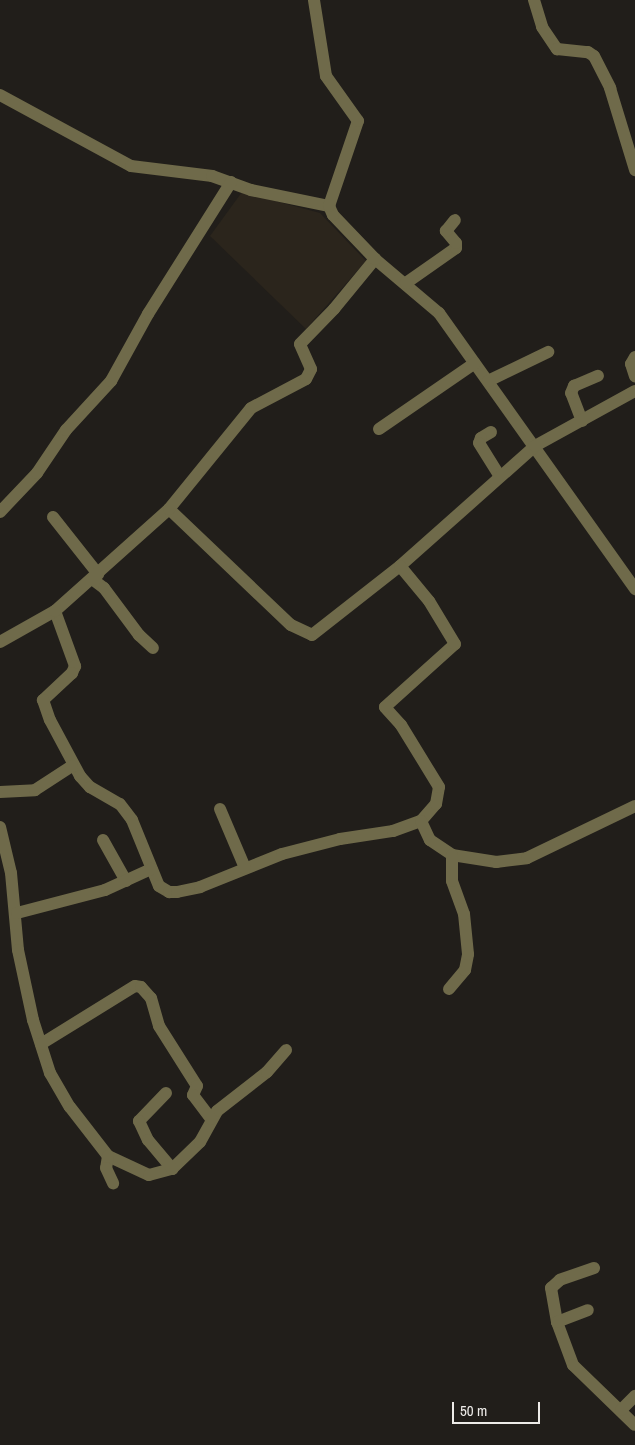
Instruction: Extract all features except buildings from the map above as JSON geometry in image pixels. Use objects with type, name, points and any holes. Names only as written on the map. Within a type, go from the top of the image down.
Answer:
[{"type":"street","points":[[314,0],[326,76],[358,120],[330,206],[333,216],[375,259],[406,283],[439,313],[635,589]]},
{"type":"street","points":[[534,0],[542,27],[557,49],[588,52],[594,56],[610,88],[635,170]]},
{"type":"street","points":[[0,96],[131,166],[183,170],[231,182],[251,190],[330,206]]},
{"type":"street","points":[[0,512],[37,473],[66,430],[111,381],[148,314],[231,182]]},
{"type":"street","points":[[406,283],[456,248],[456,243],[446,231],[455,220]]},
{"type":"street","points":[[0,642],[55,611],[169,509],[244,414],[310,374],[311,369],[300,344],[334,309],[375,259]]},
{"type":"street","points":[[488,381],[548,352]]},
{"type":"street","points":[[635,357],[631,364],[635,376]]},
{"type":"street","points":[[379,429],[475,363]]},
{"type":"street","points":[[582,421],[570,393],[574,386],[598,376]]},
{"type":"street","points":[[169,509],[303,634],[312,636],[400,566],[535,446],[635,391]]},
{"type":"street","points":[[490,432],[480,438],[480,443],[500,476]]},
{"type":"street","points":[[52,518],[139,635],[153,648]]},
{"type":"street","points":[[55,611],[76,666],[72,674],[43,702],[72,766],[90,787],[126,811],[159,886],[169,892],[177,892],[200,887],[245,868],[307,847],[394,831],[421,821],[436,804],[441,790],[401,725],[385,707],[454,644],[429,601],[400,566]]},
{"type":"street","points":[[0,792],[35,790],[72,766]]},
{"type":"street","points":[[220,809],[245,868]]},
{"type":"street","points":[[421,821],[430,840],[452,855],[496,862],[527,858],[634,809]]},
{"type":"street","points":[[0,827],[9,858],[17,913],[18,950],[41,1044],[60,1093],[108,1156],[149,1175],[172,1169],[200,1142],[211,1119],[267,1072],[286,1050]]},
{"type":"street","points":[[103,840],[126,881]]},
{"type":"street","points":[[449,989],[465,970],[468,954],[464,914],[452,881],[452,855]]},
{"type":"street","points":[[17,913],[75,899],[126,881],[151,869]]},
{"type":"street","points":[[41,1044],[135,986],[141,987],[151,998],[159,1026],[197,1086],[194,1095],[211,1119]]},
{"type":"street","points":[[166,1093],[139,1122],[148,1140],[172,1169]]},
{"type":"street","points":[[108,1156],[106,1168],[113,1183]]},
{"type":"street","points":[[594,1268],[560,1280],[551,1288],[557,1322],[573,1365],[635,1424]]},
{"type":"street","points":[[557,1322],[588,1310]]},
{"type":"street","points":[[621,1410],[635,1396]]},
{"type":"shaded area","points":[[242,192],[320,213],[366,261],[306,329],[210,236]]}]
